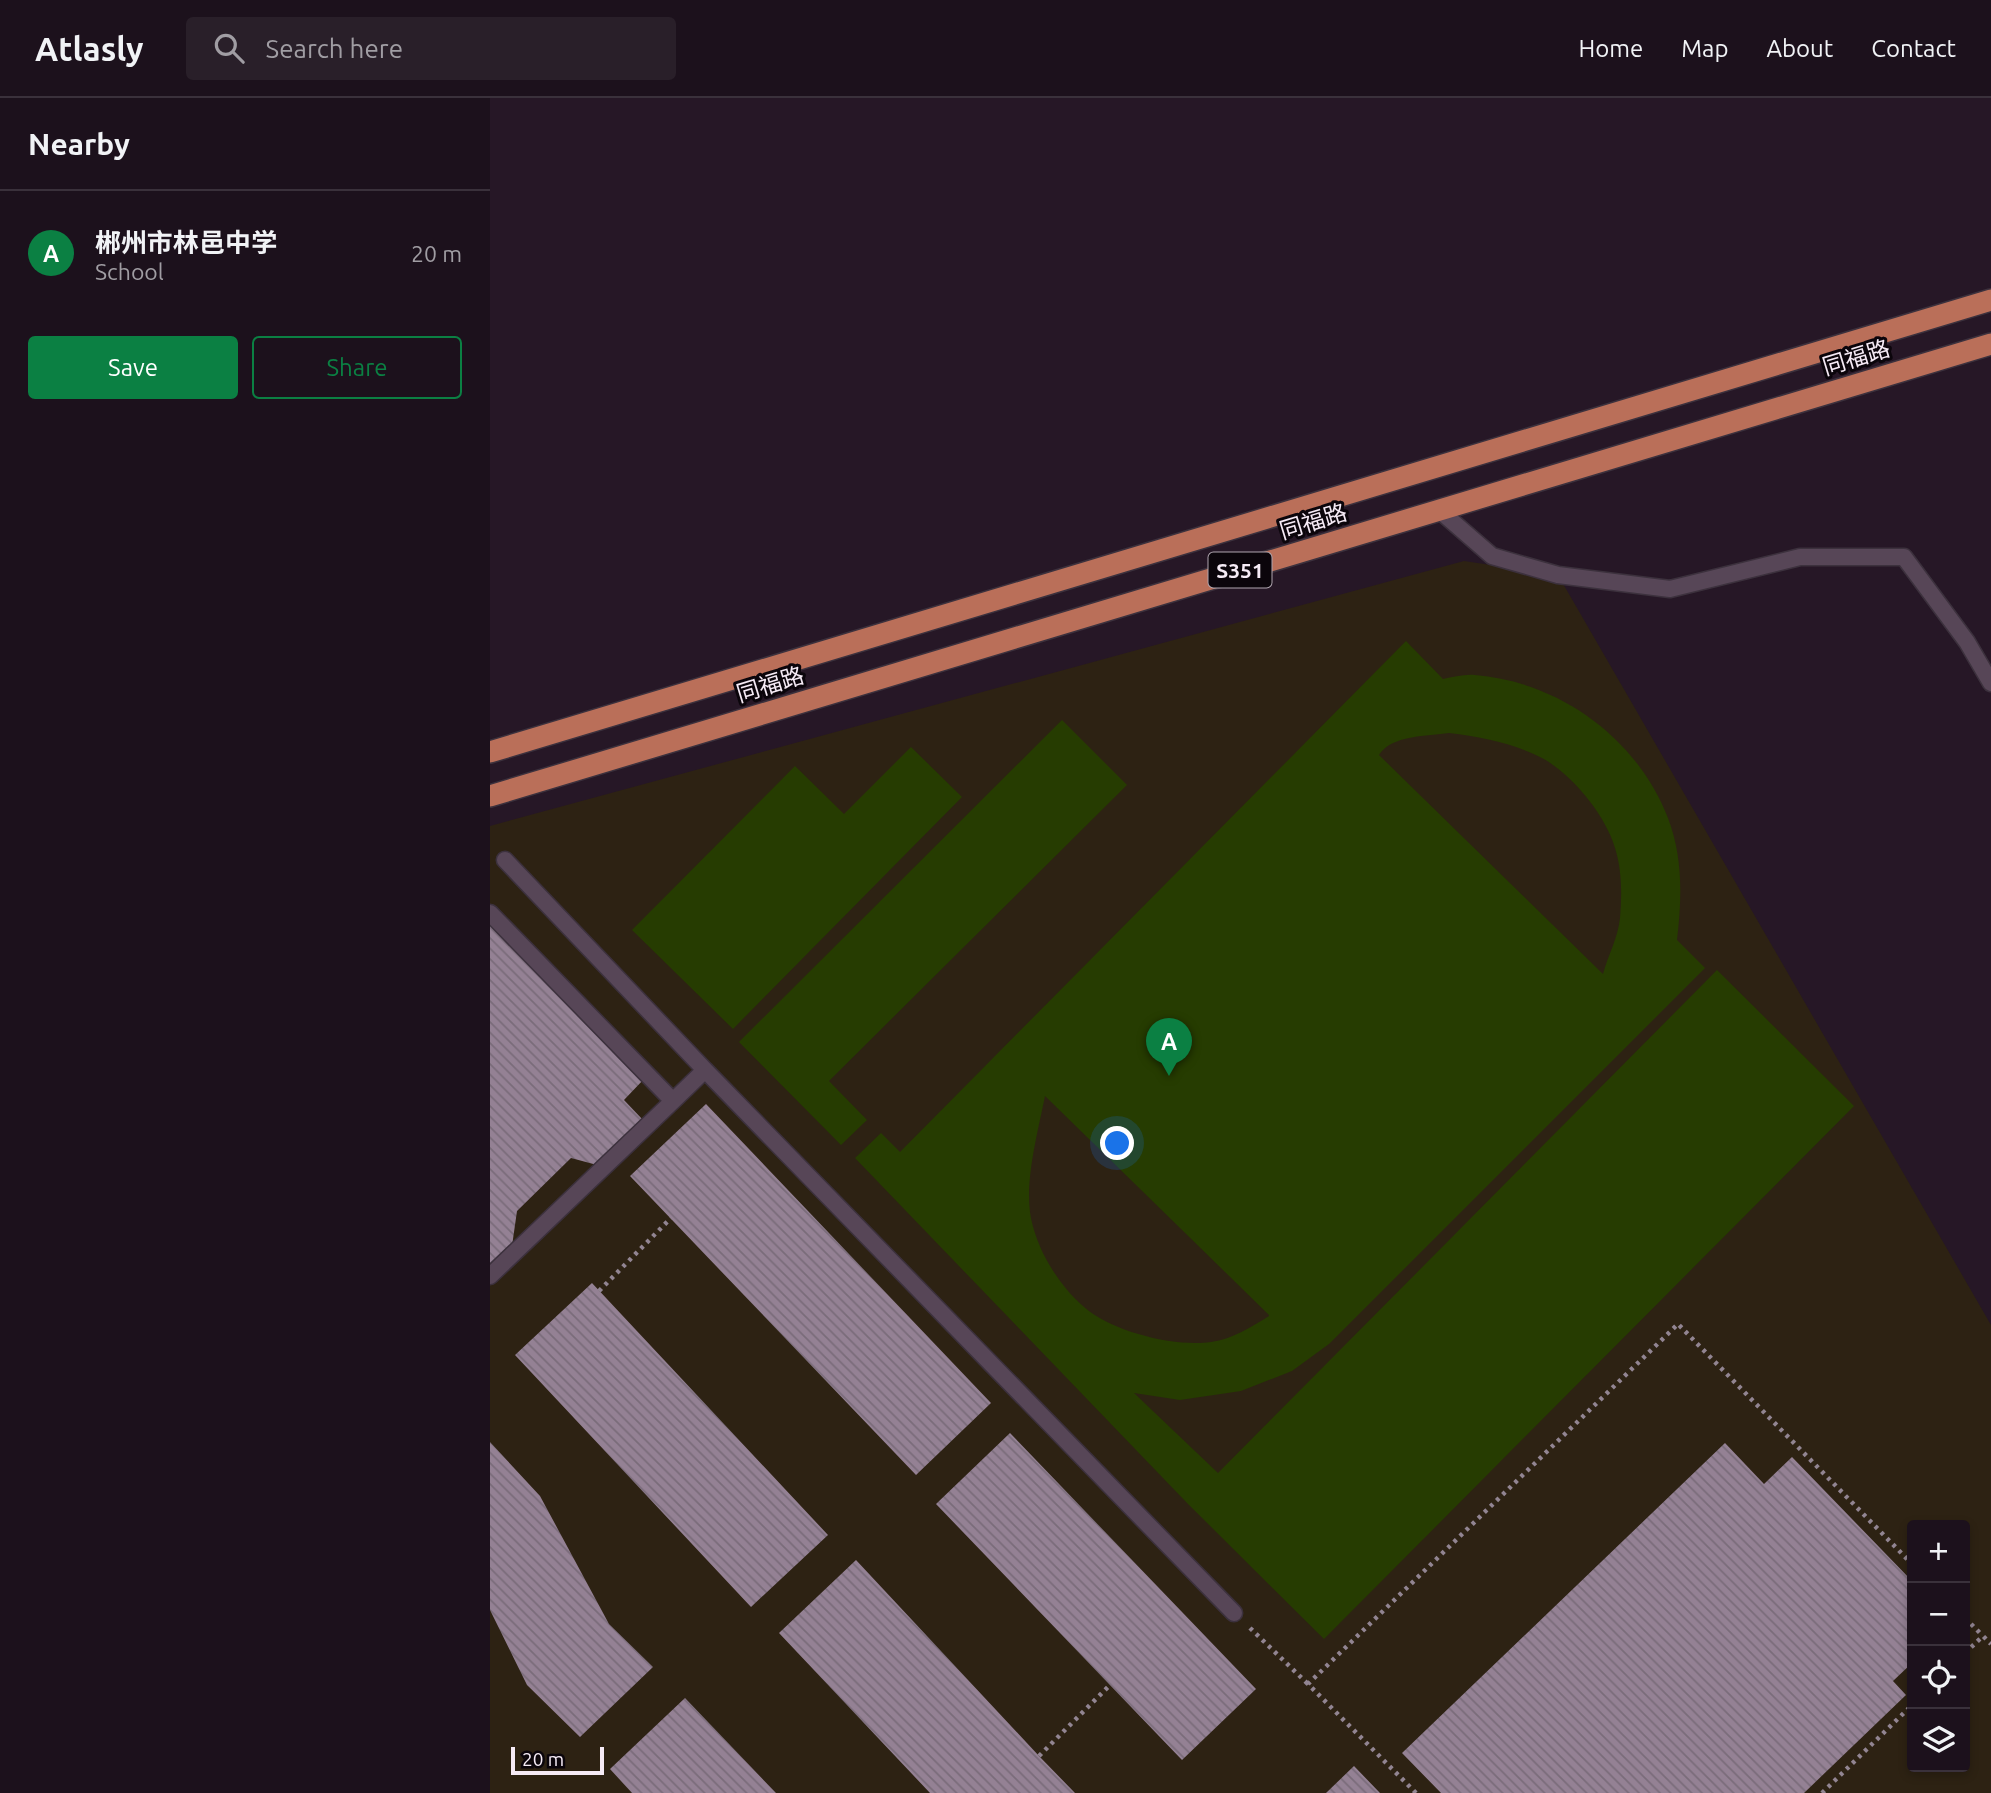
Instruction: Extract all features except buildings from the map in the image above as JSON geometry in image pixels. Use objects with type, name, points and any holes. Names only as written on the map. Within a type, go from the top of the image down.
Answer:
[{"type":"main road","name":"同福路","points":[[490,752],[1991,300]]},
{"type":"main road","name":"同福路","points":[[490,796],[1991,344]]},
{"type":"lane","points":[[1439,510],[1492,556],[1558,575],[1670,589],[1800,557],[1904,556],[1967,642],[1991,683]]},
{"type":"lane","points":[[505,860],[705,1070],[1234,1613]]},
{"type":"lane","points":[[490,913],[673,1101]]},
{"type":"lane","points":[[490,1276],[705,1070]]},
{"type":"path","points":[[599,1291],[671,1218]]},
{"type":"path","points":[[1416,1793],[1308,1684],[1678,1324],[1907,1559]]},
{"type":"path","points":[[1234,1613],[1313,1689]]},
{"type":"path","points":[[1970,1623],[1991,1644]]},
{"type":"path","points":[[1970,1648],[1983,1636]]},
{"type":"path","points":[[1039,1756],[1110,1685]]},
{"type":"path","points":[[1822,1793],[1907,1709]]},
{"type":"shaded area","points":[[1464,561],[1558,575],[1991,1325],[1991,1793],[490,1793],[490,826]]},
{"type":"green space","points":[[1406,641],[1443,679],[1475,675],[1537,689],[1592,719],[1616,739],[1637,763],[1668,818],[1679,863],[1680,909],[1677,940],[1705,968],[1329,1344],[1292,1371],[1241,1391],[1180,1400],[1134,1393],[1218,1473],[1717,970],[1854,1106],[1324,1639],[1188,1504],[855,1158],[881,1133],[900,1152]],"holes":[[[1449,733],[1497,741],[1542,758],[1565,774],[1596,810],[1611,836],[1621,883],[1619,925],[1603,974],[1379,755],[1385,748],[1401,740]],[[1045,1096],[1269,1315],[1269,1316],[1227,1338],[1211,1342],[1181,1342],[1148,1337],[1115,1326],[1079,1302],[1060,1281],[1045,1257],[1031,1218],[1029,1189]]]},
{"type":"green space","points":[[1062,720],[1127,785],[829,1081],[867,1120],[841,1145],[739,1042]]},
{"type":"green space","points":[[911,747],[962,797],[733,1029],[632,930],[795,766],[844,814]]},
{"type":"place","name":"郴州市林邑中学","points":[[1169,1076]]}]
